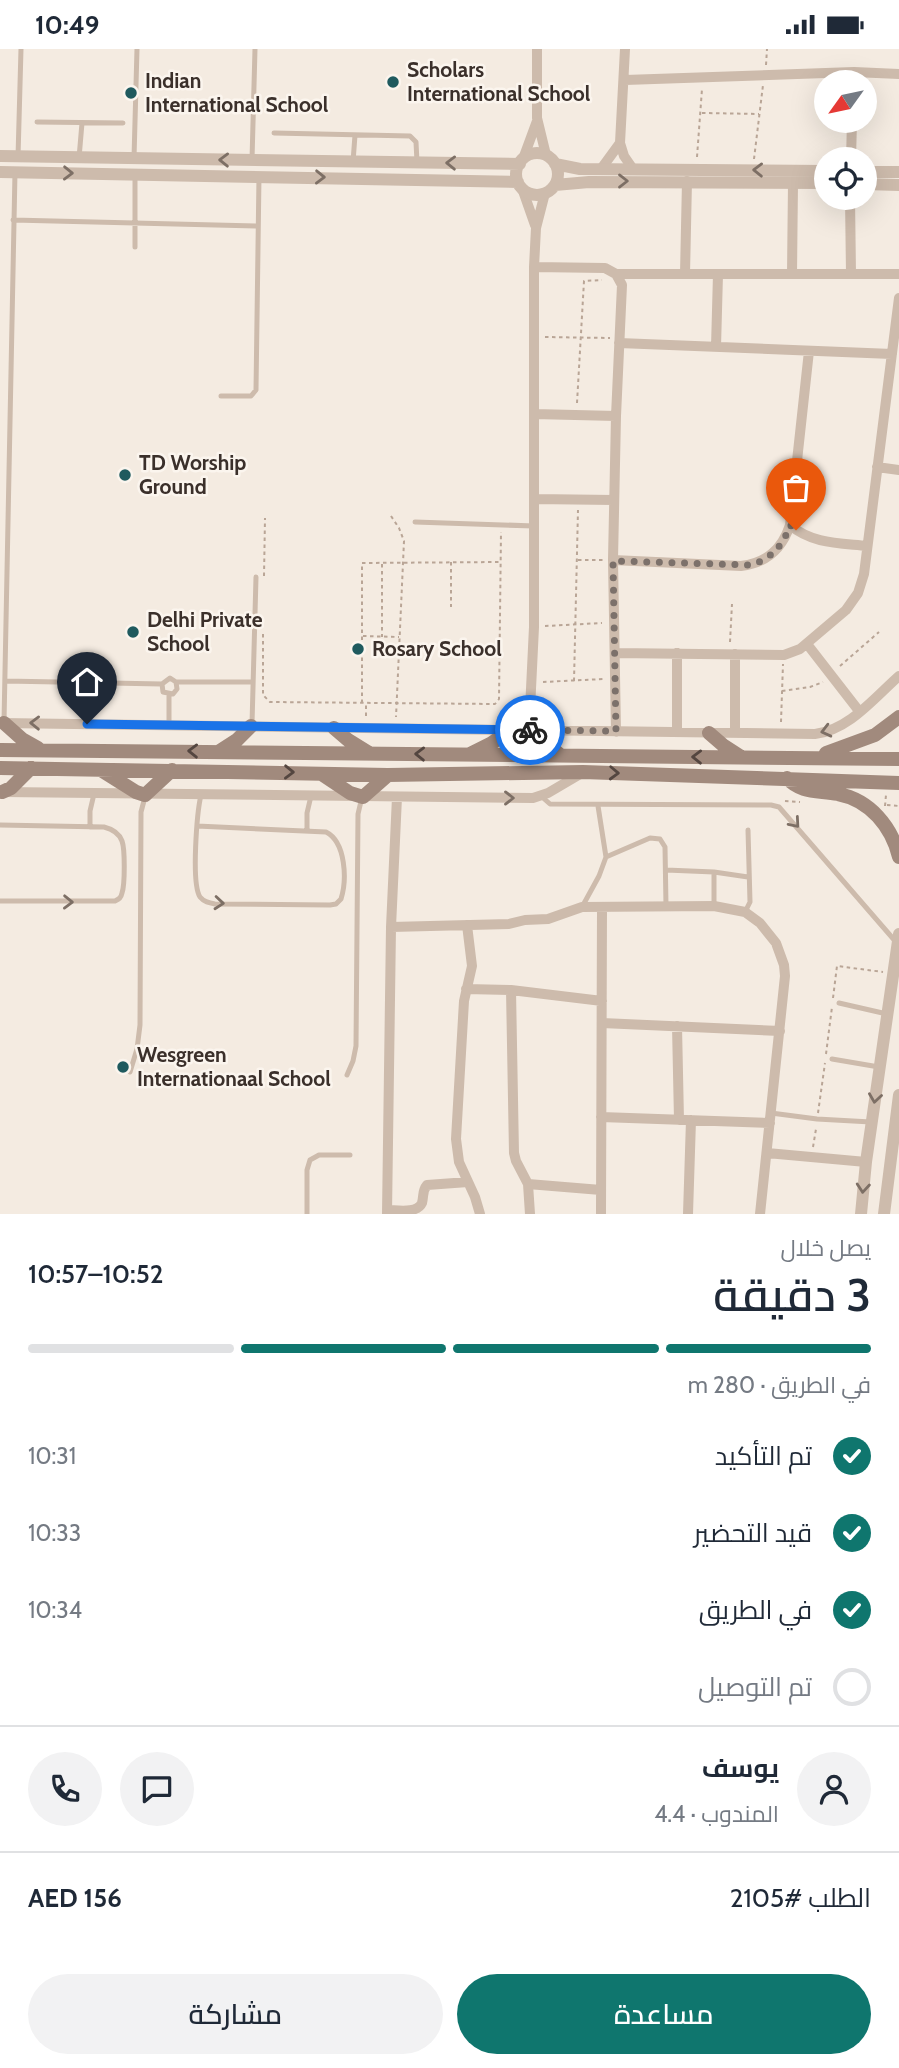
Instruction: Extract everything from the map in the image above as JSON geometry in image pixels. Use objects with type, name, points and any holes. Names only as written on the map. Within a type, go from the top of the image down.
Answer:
[{"type":"main road","points":[[814,757],[863,741],[899,717]]},
{"type":"main road","points":[[2,723],[42,750]]},
{"type":"main road","points":[[219,752],[251,726]]},
{"type":"main road","points":[[334,728],[370,754]]},
{"type":"main road","points":[[467,755],[492,743],[510,730]]},
{"type":"main road","points":[[529,730],[561,755]]},
{"type":"main road","points":[[709,733],[742,757]]},
{"type":"main road","points":[[0,750],[899,759]]},
{"type":"main road","points":[[0,768],[388,775],[583,772],[899,783]]},
{"type":"main road","points":[[1,792],[11,788],[31,768]]},
{"type":"main road","points":[[100,769],[145,795],[173,770]]},
{"type":"main road","points":[[320,773],[349,793],[363,797],[388,775]]},
{"type":"main road","points":[[787,778],[802,789],[838,794],[869,808],[890,833],[899,857]]},
{"type":"street","points":[[529,730],[534,627],[536,228],[558,171],[537,118],[537,49]]},
{"type":"street","points":[[625,49],[620,143],[624,156],[633,169]]},
{"type":"street","points":[[625,80],[765,75],[814,76]]},
{"type":"street","points":[[877,76],[899,75]]},
{"type":"street","points":[[536,228],[517,170],[537,118]]},
{"type":"street","points":[[601,169],[620,143]]},
{"type":"street","points":[[0,156],[418,162],[521,161],[538,153],[571,168],[814,171]]},
{"type":"street","points":[[877,171],[899,172]]},
{"type":"street","points":[[0,172],[260,176],[520,185],[533,194],[578,182],[814,183]]},
{"type":"street","points":[[685,274],[687,181]]},
{"type":"street","points":[[792,274],[793,183]]},
{"type":"street","points":[[877,186],[897,188]]},
{"type":"street","points":[[850,210],[851,274]]},
{"type":"street","points":[[534,267],[598,267],[611,270],[618,277],[622,293],[615,416],[613,561],[616,731]]},
{"type":"street","points":[[618,277],[685,274],[899,274]]},
{"type":"street","points":[[716,347],[718,274]]},
{"type":"street","points":[[615,653],[784,655],[807,644],[853,602],[862,584],[899,297]]},
{"type":"street","points":[[619,340],[892,355]]},
{"type":"street","points":[[613,561],[751,565],[776,551],[790,525],[809,351]]},
{"type":"street","points":[[534,414],[615,416]]},
{"type":"street","points":[[877,467],[899,470]]},
{"type":"street","points":[[534,499],[614,499]]},
{"type":"street","points":[[790,525],[803,535],[818,541],[867,546]]},
{"type":"street","points":[[807,644],[859,711]]},
{"type":"street","points":[[677,653],[677,732]]},
{"type":"street","points":[[733,654],[735,733]]},
{"type":"street","points":[[2,723],[824,733],[840,727],[899,676]]},
{"type":"street","points":[[1,792],[363,797],[541,796],[583,772]]},
{"type":"street","points":[[397,797],[391,927],[387,1212],[418,1208],[422,1201],[423,1188],[427,1185],[468,1182]]},
{"type":"street","points":[[391,927],[548,919],[582,907],[714,906],[745,912],[760,923],[776,943],[785,976],[760,1214]]},
{"type":"street","points":[[601,1214],[602,907]]},
{"type":"street","points":[[467,925],[472,966],[466,989],[456,1139],[459,1162],[480,1214]]},
{"type":"street","points":[[861,1214],[871,1122],[898,939]]},
{"type":"street","points":[[466,989],[602,1001]]},
{"type":"street","points":[[511,991],[514,1157],[528,1184],[530,1214]]},
{"type":"street","points":[[602,1023],[780,1031]]},
{"type":"street","points":[[677,1026],[679,1120]]},
{"type":"street","points":[[884,1214],[899,1094]]},
{"type":"street","points":[[601,1117],[679,1120],[771,1118]]},
{"type":"street","points":[[688,1214],[691,1120]]},
{"type":"street","points":[[767,1153],[866,1162]]},
{"type":"street","points":[[528,1184],[601,1190]]},
{"type":"lane","points":[[18,157],[21,49]]},
{"type":"lane","points":[[134,158],[137,49]]},
{"type":"lane","points":[[252,160],[255,49]]},
{"type":"lane","points":[[37,123],[123,124]]},
{"type":"lane","points":[[79,158],[82,123]]},
{"type":"lane","points":[[274,133],[413,137],[417,144],[418,162]]},
{"type":"lane","points":[[353,162],[355,135]]},
{"type":"lane","points":[[2,723],[15,172]]},
{"type":"lane","points":[[135,174],[135,247]]},
{"type":"lane","points":[[221,396],[251,396],[256,390],[260,176]]},
{"type":"lane","points":[[13,220],[258,226]]},
{"type":"lane","points":[[415,522],[534,526]]},
{"type":"lane","points":[[251,726],[256,577]]},
{"type":"lane","points":[[5,681],[162,684],[170,678],[176,682],[253,682]]},
{"type":"lane","points":[[162,684],[163,692],[169,695],[176,692],[176,682]]},
{"type":"lane","points":[[169,695],[169,725]]},
{"type":"lane","points":[[90,827],[94,794]]},
{"type":"lane","points":[[130,1072],[140,1025],[141,812],[145,795]]},
{"type":"lane","points":[[197,826],[307,829],[331,834],[341,848],[341,899],[336,904],[207,902],[197,889],[197,826],[201,795]]},
{"type":"lane","points":[[307,829],[311,796]]},
{"type":"lane","points":[[541,796],[550,804],[779,807],[898,939]]},
{"type":"lane","points":[[347,1076],[356,1046],[358,814],[363,797]]},
{"type":"lane","points":[[582,907],[606,857],[598,806]]},
{"type":"lane","points":[[0,825],[109,828],[117,833],[122,841],[123,891],[118,900],[108,903],[0,901]]},
{"type":"lane","points":[[745,912],[750,902],[748,830]]},
{"type":"lane","points":[[606,857],[650,838],[660,839],[665,847],[666,907]]},
{"type":"lane","points":[[666,870],[748,877]]},
{"type":"lane","points":[[714,872],[714,906]]},
{"type":"lane","points":[[839,1003],[887,1014]]},
{"type":"lane","points":[[832,1059],[880,1067]]},
{"type":"lane","points":[[771,1118],[871,1122]]},
{"type":"lane","points":[[307,1214],[307,1170],[310,1160],[319,1155],[350,1155]]},
{"type":"path","points":[[752,170],[767,49]]},
{"type":"path","points":[[696,169],[703,77]]},
{"type":"path","points":[[701,113],[759,114]]},
{"type":"path","points":[[576,415],[584,281],[618,277]]},
{"type":"path","points":[[534,337],[619,340]]},
{"type":"path","points":[[575,681],[578,499]]},
{"type":"path","points":[[391,516],[402,535],[404,563],[396,729]]},
{"type":"path","points":[[264,585],[265,518]]},
{"type":"path","points":[[263,625],[262,692],[267,701],[497,703],[501,525]]},
{"type":"path","points":[[577,560],[613,561]]},
{"type":"path","points":[[451,562],[451,607]]},
{"type":"path","points":[[362,703],[362,563],[501,562]]},
{"type":"path","points":[[382,563],[382,636]]},
{"type":"path","points":[[732,604],[733,654]]},
{"type":"path","points":[[534,627],[614,622]]},
{"type":"path","points":[[362,636],[401,637]]},
{"type":"path","points":[[780,733],[784,655]]},
{"type":"path","points":[[530,683],[615,679]]},
{"type":"path","points":[[366,703],[366,728]]},
{"type":"path","points":[[886,805],[899,806]]},
{"type":"path","points":[[812,1159],[836,966],[893,973]]},
{"type":"way so far","points":[[530,730],[616,731],[613,561],[751,565],[776,551],[790,525],[796,530]]},
{"type":"place","name":"Scholars International School","points":[[393,82]]},
{"type":"place","name":"Indian International School","points":[[131,93]]},
{"type":"place","name":"TD Worship Ground","points":[[125,475]]},
{"type":"place","name":"Delhi Private School","points":[[133,632]]},
{"type":"place","name":"Rosary School","points":[[358,649]]},
{"type":"place","name":"Wesgreen Internationaal School","points":[[123,1067]]},
{"type":"route","points":[[87,724],[530,730]]}]
